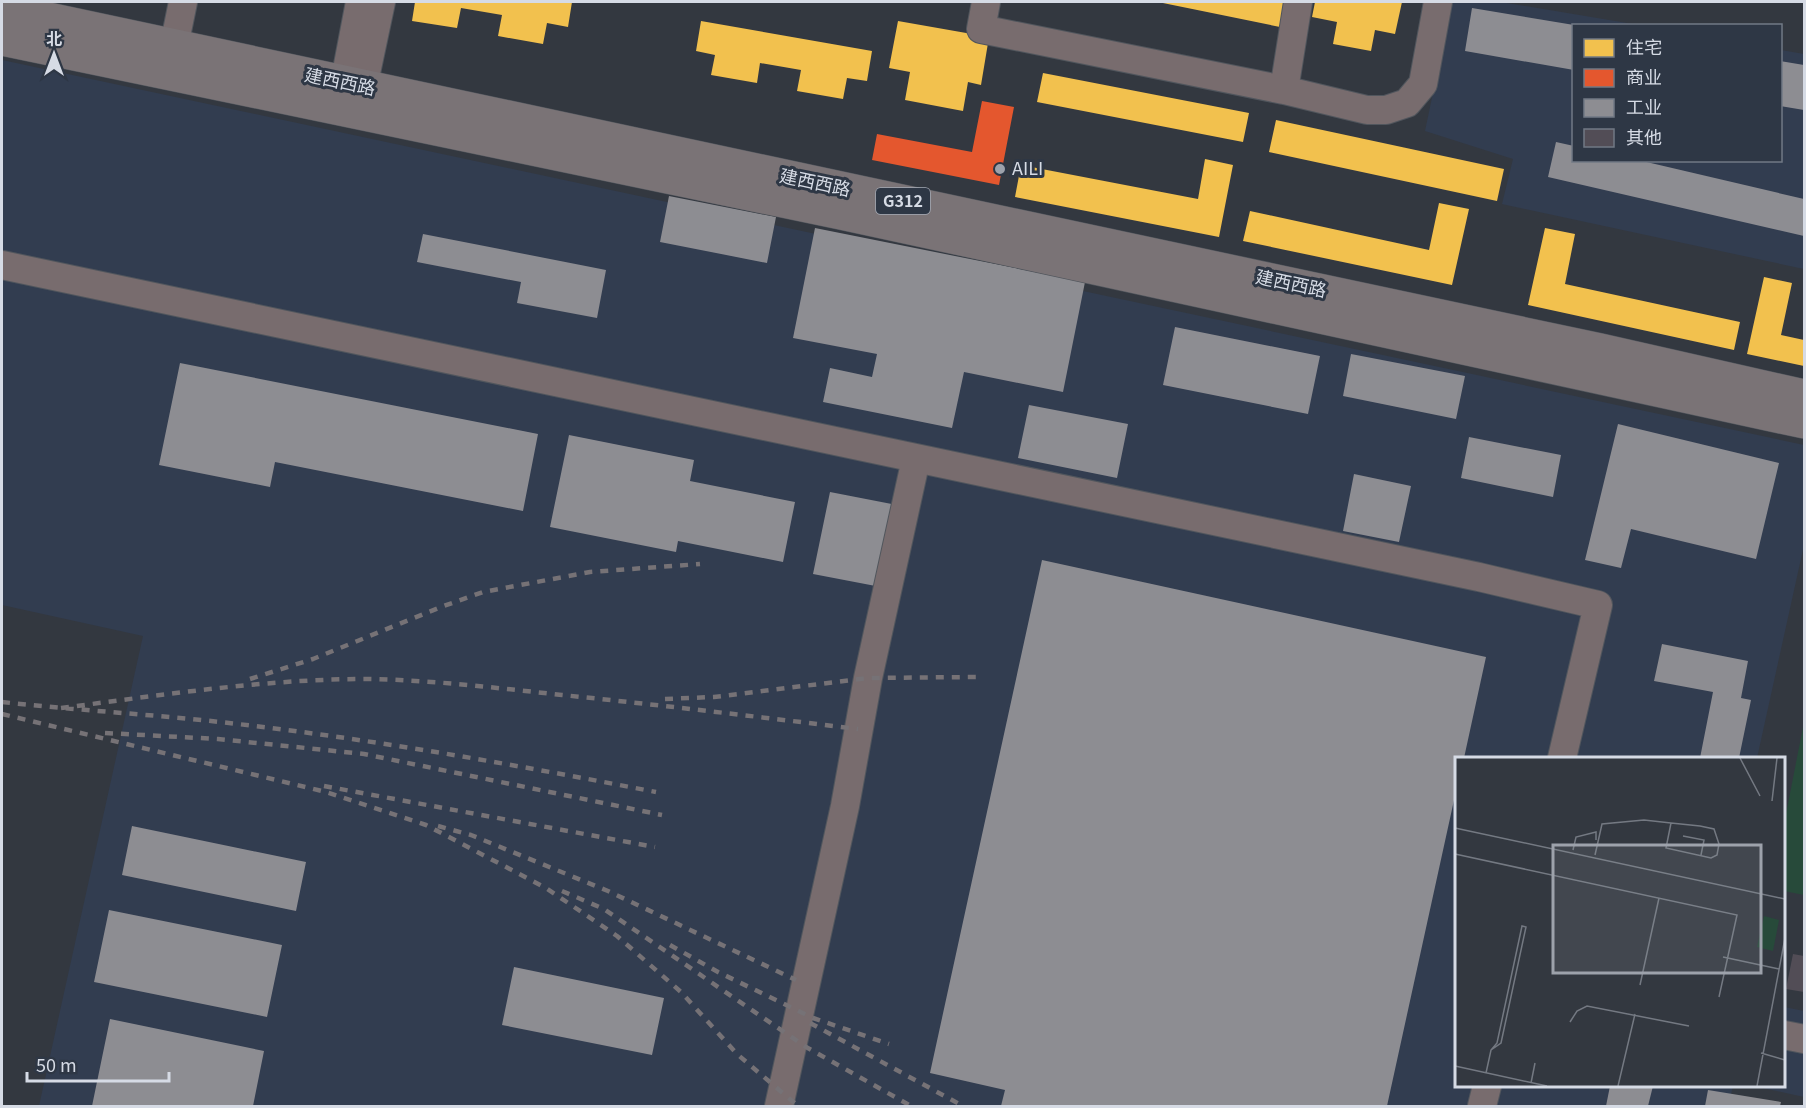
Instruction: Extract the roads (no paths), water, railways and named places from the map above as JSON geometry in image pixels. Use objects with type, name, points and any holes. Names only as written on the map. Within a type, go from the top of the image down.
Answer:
[{"type":"highway","name":"建西西路","points":[[2,9],[1576,345],[1804,396]]},
{"type":"highway","name":"建西西路","points":[[2,39],[841,213],[1804,422]]},
{"type":"lane","points":[[174,46],[183,2]]},
{"type":"lane","points":[[354,85],[360,2]]},
{"type":"lane","points":[[354,85],[381,2]]},
{"type":"lane","points":[[986,2],[981,29],[1284,90],[1368,110],[1386,110],[1407,103],[1423,84],[1438,2]]},
{"type":"lane","points":[[1284,90],[1298,2]]},
{"type":"lane","points":[[2,265],[1467,575],[1598,605],[1562,757]]},
{"type":"lane","points":[[779,1107],[845,806],[868,678],[916,459]]},
{"type":"lane","points":[[1785,1035],[1804,1039]]},
{"type":"lane","points":[[1482,1107],[1487,1087]]},
{"type":"railway","points":[[250,679],[313,659],[483,592],[590,572],[700,564]]},
{"type":"railway","points":[[665,699],[714,697],[868,678],[976,677]]},
{"type":"railway","points":[[61,708],[252,685],[367,679],[489,687],[858,729]]},
{"type":"railway","points":[[2,702],[275,728],[493,762],[656,792]]},
{"type":"railway","points":[[2,714],[326,792],[426,825],[546,888],[617,936],[681,992],[737,1054],[798,1106]]},
{"type":"railway","points":[[105,733],[218,739],[364,754],[662,815]]},
{"type":"railway","points":[[324,786],[655,847]]},
{"type":"railway","points":[[438,826],[471,835],[608,891],[796,980]]},
{"type":"railway","points":[[562,891],[604,909],[806,1047],[911,1106]]},
{"type":"railway","points":[[670,945],[718,972],[813,1018],[889,1044]]},
{"type":"railway","points":[[810,1023],[963,1106]]},
{"type":"place","name":"AILI","points":[[1000,169]]}]
